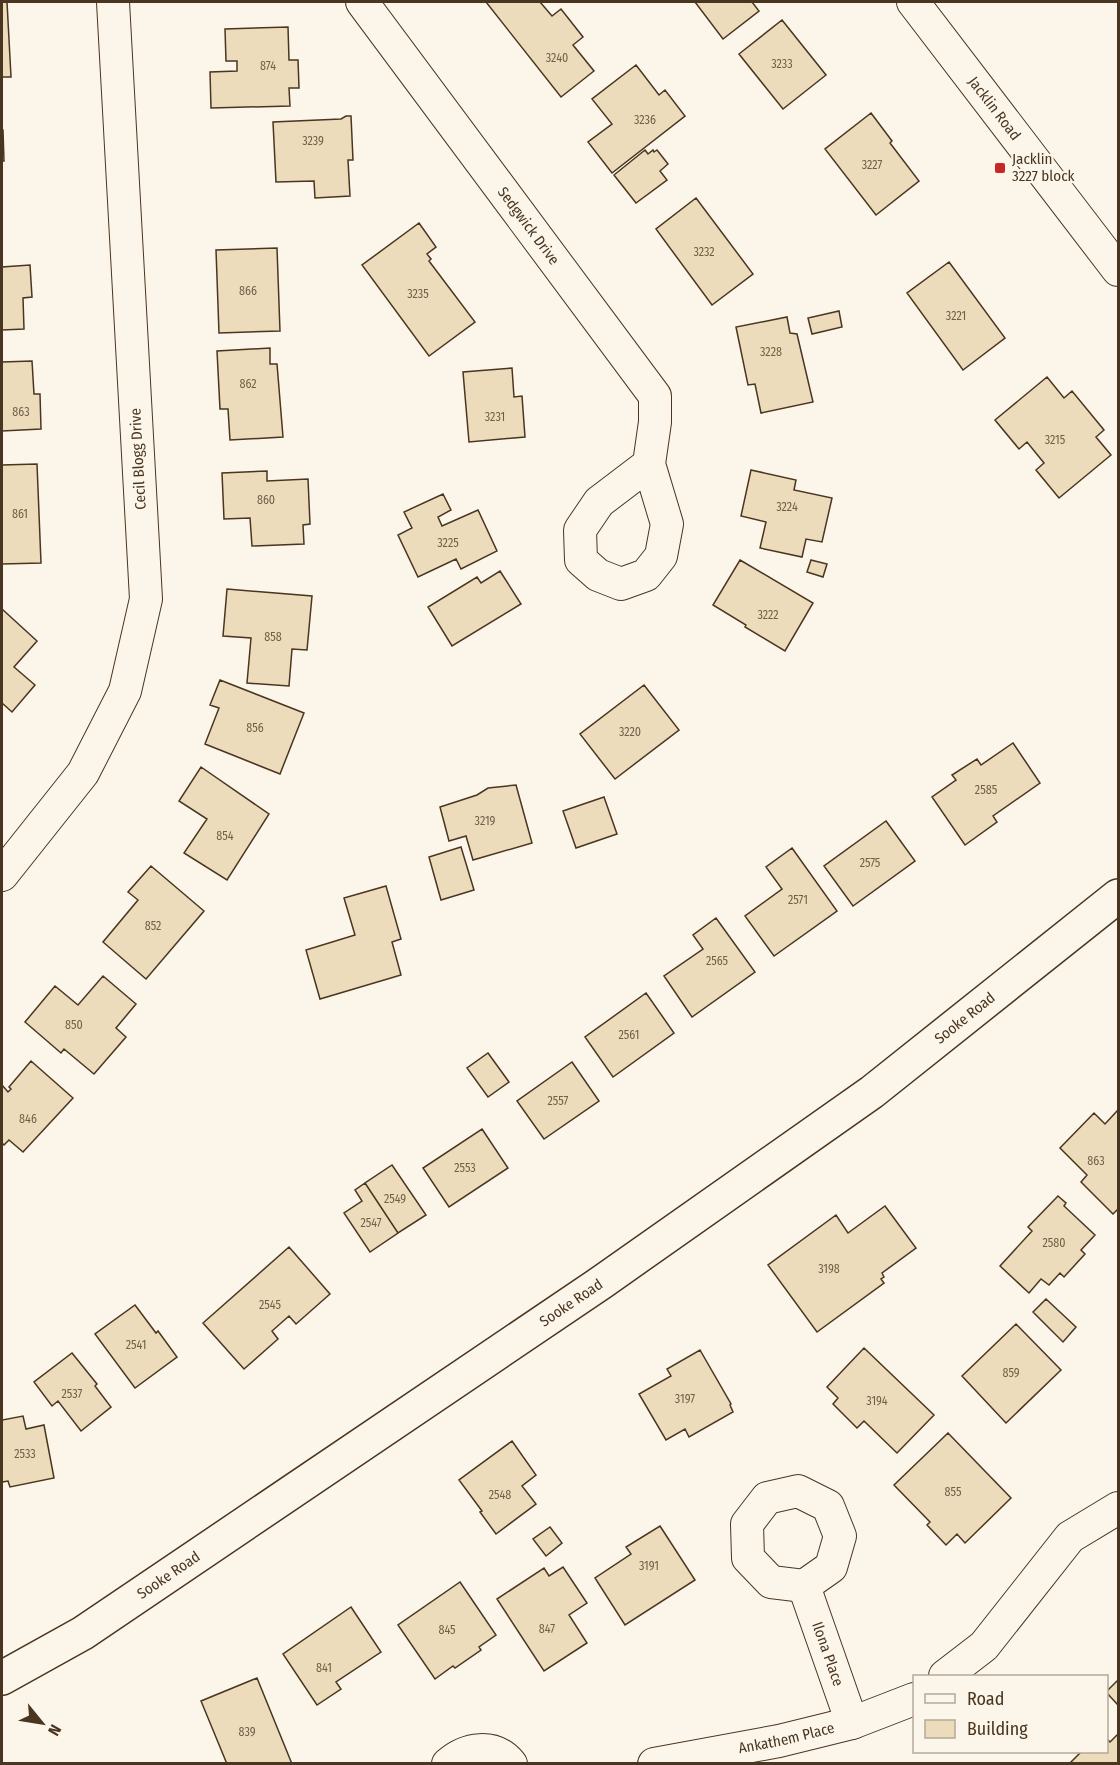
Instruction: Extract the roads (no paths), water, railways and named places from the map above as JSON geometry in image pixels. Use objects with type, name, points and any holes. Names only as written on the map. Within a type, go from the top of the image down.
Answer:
[{"type":"main road","name":"Sooke Road","points":[[2,1678],[83,1634],[602,1282],[872,1092],[1119,896]]},
{"type":"street","name":"Cecil Blogg Drive","points":[[2,875],[83,773],[125,690],[146,599],[113,2]]},
{"type":"street","name":"Sedgwick Drive","points":[[362,2],[655,396],[655,422],[649,464]]},
{"type":"street","name":"Jacklin Road","points":[[913,2],[1119,270]]},
{"type":"street","points":[[948,1675],[984,1646],[1070,1537],[1119,1508]]},
{"type":"street","name":"Ilona Place","points":[[804,1586],[852,1723]]},
{"type":"street","name":"Ankathem Place","points":[[654,1764],[779,1741],[852,1723],[913,1700]]},
{"type":"street","points":[[448,1764],[458,1755],[474,1749],[491,1751],[506,1758],[511,1764]]},
{"type":"place","name":"Jacklin 3227 block","points":[[1000,168]]}]
